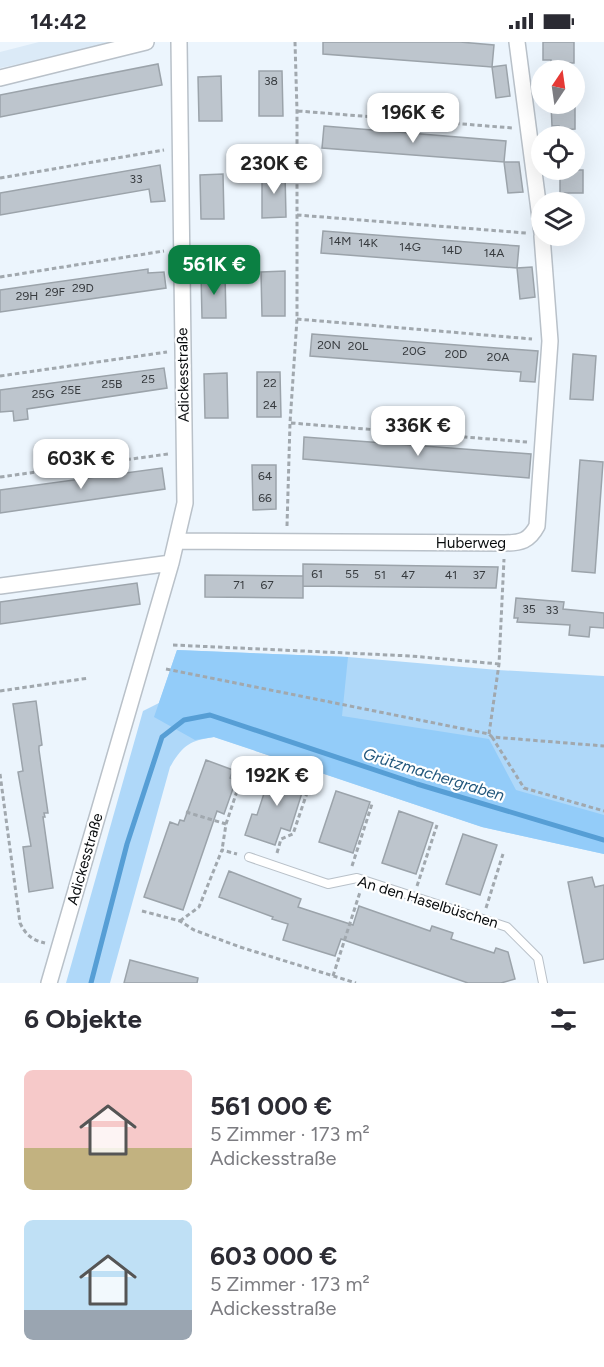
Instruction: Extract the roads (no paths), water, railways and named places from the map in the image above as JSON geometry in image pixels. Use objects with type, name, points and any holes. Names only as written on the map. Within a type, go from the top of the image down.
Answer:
[{"type":"street","points":[[0,78],[146,42]]},
{"type":"street","name":"Adickesstraße","points":[[49,983],[171,562],[185,502],[179,42]]},
{"type":"street","name":"Huberweg","points":[[517,42],[534,192]]},
{"type":"street","name":"Huberweg","points":[[177,540],[520,543],[528,539],[537,526],[550,341],[540,246]]},
{"type":"street","points":[[0,586],[171,562]]},
{"type":"lane","name":"An den Haselbüschen","points":[[249,857],[328,884],[357,878],[507,927],[538,958],[543,983]]},
{"type":"waterway","name":"Grützmachergraben","points":[[91,983],[127,844],[162,737],[184,720],[210,715],[417,784],[604,840]]}]
